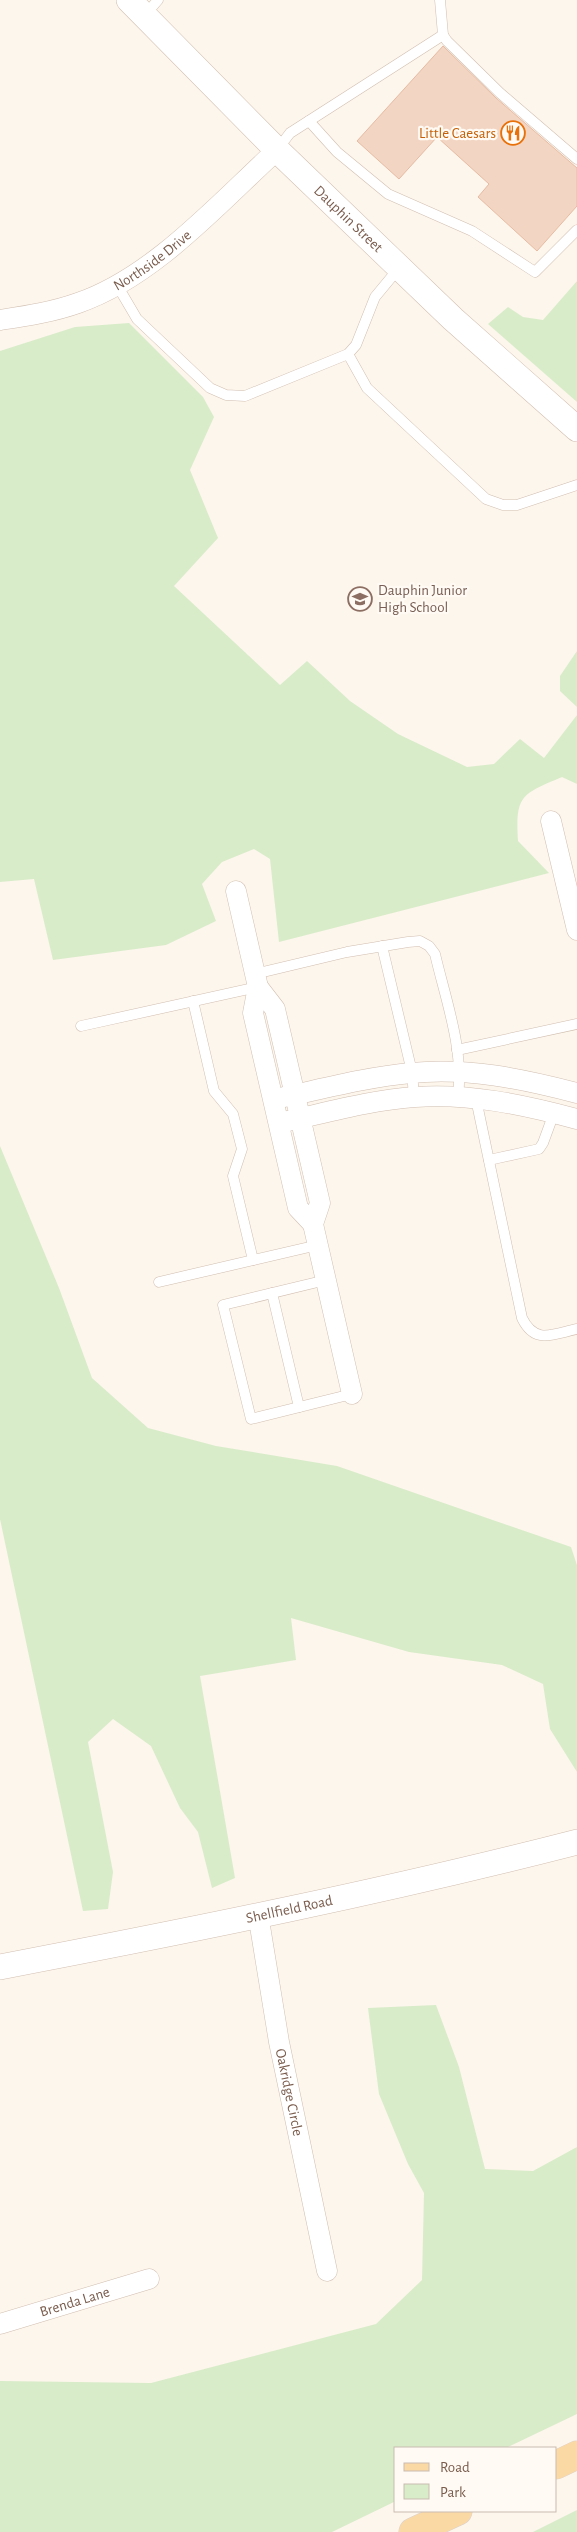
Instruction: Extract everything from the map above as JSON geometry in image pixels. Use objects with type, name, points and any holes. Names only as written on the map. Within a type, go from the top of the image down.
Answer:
[{"type":"main road","points":[[557,2465],[577,2455]]},
{"type":"main road","points":[[413,2532],[456,2512]]},
{"type":"street","name":"Dauphin Street","points":[[144,5],[277,150],[453,319],[577,429]]},
{"type":"street","name":"Northside Drive","points":[[0,320],[38,314],[78,303],[117,285],[152,261],[186,234],[277,150]]},
{"type":"street","points":[[551,821],[577,930]]},
{"type":"street","points":[[236,891],[257,980],[275,1008],[320,1203],[313,1224]]},
{"type":"street","points":[[257,980],[253,1013],[278,1124],[298,1208],[313,1224],[352,1394]]},
{"type":"street","points":[[273,1100],[377,1077],[412,1072],[461,1073],[528,1080],[577,1093]]},
{"type":"street","points":[[278,1124],[300,1118],[414,1097],[467,1098],[523,1105],[577,1119]]},
{"type":"street","name":"Shellfield Road","points":[[0,1967],[487,1866],[577,1842]]},
{"type":"street","name":"Oakridge Circle","points":[[258,1914],[280,2042],[327,2271]]},
{"type":"street","name":"Brenda Lane","points":[[0,2324],[149,2279]]},
{"type":"lane","points":[[440,0],[443,35],[500,93],[577,159]]},
{"type":"lane","points":[[277,150],[290,133],[443,35]]},
{"type":"lane","points":[[309,121],[336,152],[388,194],[472,231],[535,272],[577,230]]},
{"type":"lane","points":[[117,285],[136,319],[210,388],[226,395],[245,396],[348,354],[356,345],[375,296],[399,267]]},
{"type":"lane","points":[[348,354],[366,388],[486,499],[502,505],[518,505],[577,485]]},
{"type":"lane","points":[[81,1026],[193,1001],[347,952],[420,942],[429,946],[435,954],[467,1098],[489,1160],[522,1318],[528,1330],[536,1335],[546,1336],[577,1329]]},
{"type":"lane","points":[[382,946],[412,1072],[414,1097]]},
{"type":"lane","points":[[193,1001],[214,1091],[233,1114],[242,1149],[233,1176],[253,1260]]},
{"type":"lane","points":[[457,1050],[577,1024]]},
{"type":"lane","points":[[489,1160],[539,1149],[546,1137],[554,1113]]},
{"type":"lane","points":[[159,1282],[318,1245]]},
{"type":"lane","points":[[326,1280],[223,1305],[251,1419],[352,1394]]},
{"type":"lane","points":[[272,1293],[300,1407]]},
{"type":"green space","points":[[577,281],[577,402],[488,324],[508,307],[523,317],[543,320]]},
{"type":"green space","points":[[129,323],[203,397],[214,417],[190,470],[218,538],[174,586],[280,685],[307,661],[350,701],[398,734],[467,767],[494,764],[520,739],[544,758],[577,715],[577,784],[562,777],[538,788],[524,798],[518,814],[518,841],[549,873],[279,942],[270,859],[254,849],[222,862],[202,884],[216,921],[166,945],[53,960],[34,879],[0,882],[0,351],[75,327]]},
{"type":"green space","points":[[577,651],[577,707],[560,691],[560,676]]},
{"type":"green space","points":[[0,1146],[59,1288],[92,1378],[148,1428],[216,1446],[337,1466],[571,1547],[577,1565],[577,1772],[550,1729],[543,1684],[502,1665],[409,1652],[291,1618],[296,1660],[200,1676],[235,1878],[212,1888],[198,1832],[180,1808],[151,1746],[113,1719],[88,1742],[113,1872],[108,1909],[83,1911],[0,1519]]},
{"type":"green space","points":[[436,2005],[459,2067],[485,2169],[533,2171],[577,2147],[577,2414],[508,2447],[394,2447],[394,2502],[332,2532],[0,2532],[0,2381],[151,2383],[376,2324],[422,2280],[424,2193],[408,2164],[379,2094],[368,2008]]},
{"type":"green space","points":[[577,2510],[577,2532],[533,2532]]},
{"type":"building","points":[[443,46],[496,98],[577,168],[577,206],[537,251],[478,197],[489,184],[437,137],[399,179],[357,141]]},
{"type":"place","name":"Little Caesars","points":[[513,133]]},
{"type":"place","name":"Dauphin Junior High School","points":[[360,599]]}]
